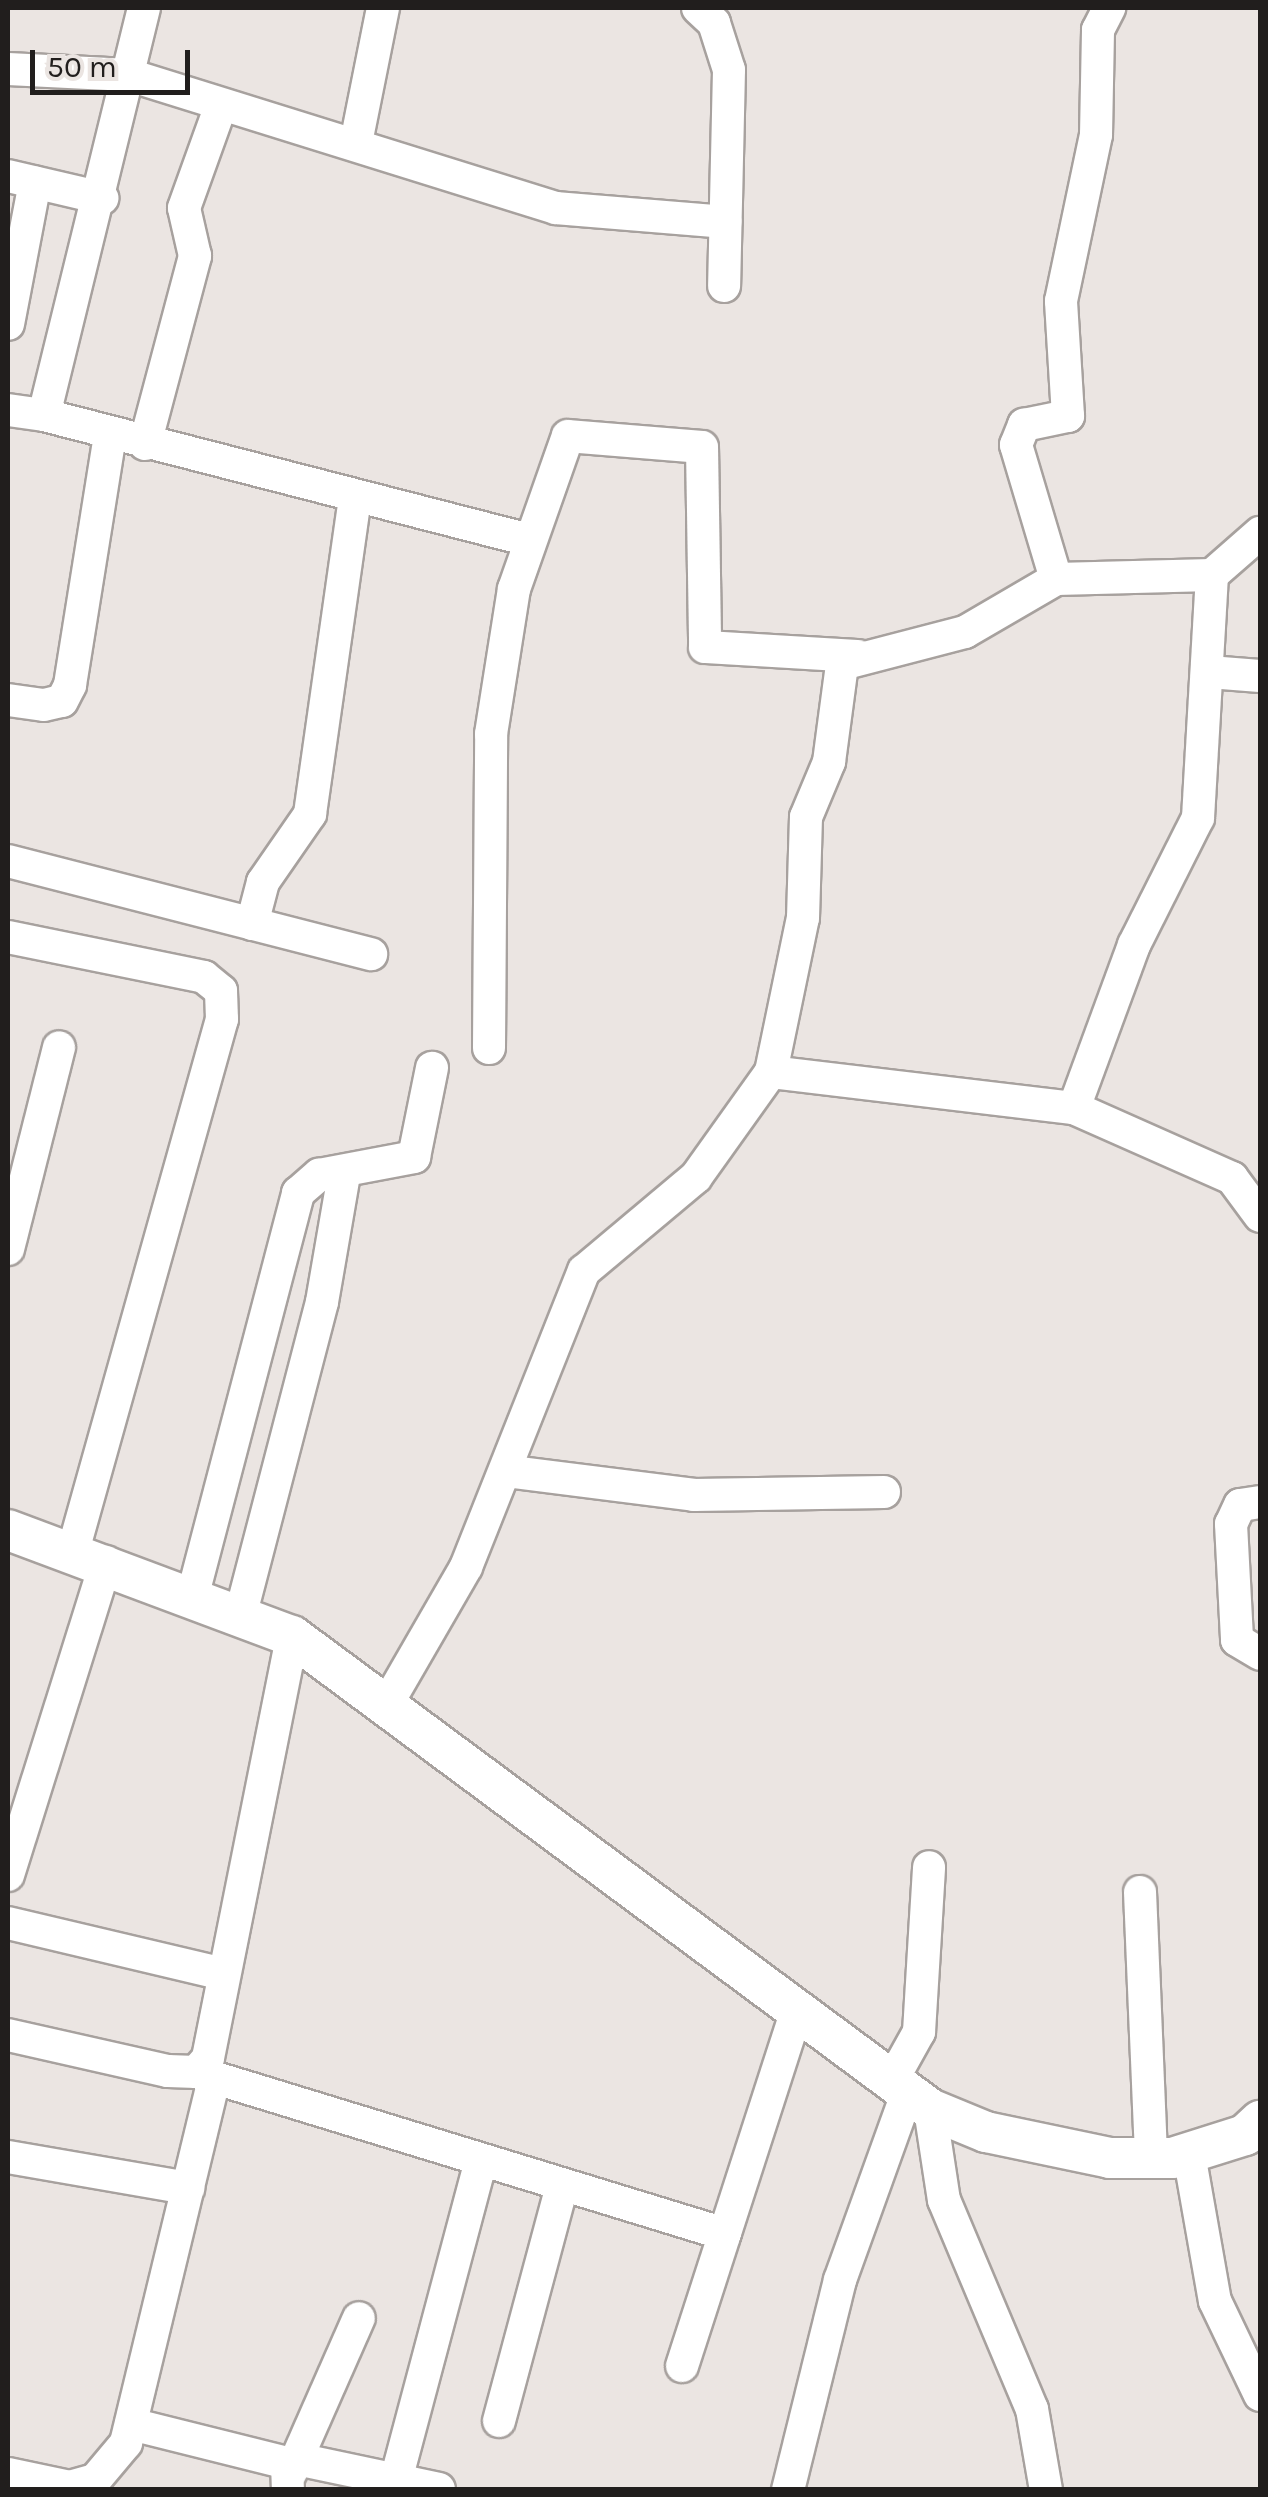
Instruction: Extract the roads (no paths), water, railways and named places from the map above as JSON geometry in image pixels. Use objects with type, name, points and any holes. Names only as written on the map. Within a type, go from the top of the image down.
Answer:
[{"type":"main road","points":[[8,1530],[193,1594],[292,1636],[909,2096],[1052,2148],[1170,2156],[1260,2121]]},
{"type":"street","points":[[44,414],[102,198],[144,8]]},
{"type":"street","points":[[356,143],[384,8]]},
{"type":"street","points":[[698,8],[714,23],[729,70],[724,286]]},
{"type":"street","points":[[1056,579],[1016,445],[1024,425],[1068,416],[1061,301],[1096,135],[1098,30],[1109,8]]},
{"type":"street","points":[[8,69],[129,75],[556,208],[726,222]]},
{"type":"street","points":[[144,444],[195,256],[184,208],[221,106]]},
{"type":"street","points":[[8,324],[21,180],[102,198]]},
{"type":"street","points":[[8,410],[44,414],[110,436],[355,500],[529,540]]},
{"type":"street","points":[[8,700],[44,705],[62,701],[70,685],[110,436]]},
{"type":"street","points":[[489,1048],[486,772],[529,540],[568,436],[690,440],[708,473],[705,647],[858,656],[951,637],[1056,579],[1212,575],[1260,533]]},
{"type":"street","points":[[252,924],[264,882],[310,814],[355,500]]},
{"type":"street","points":[[1074,1108],[1134,945],[1198,818],[1210,672],[1212,575]]},
{"type":"street","points":[[387,1704],[454,1594],[584,1271],[696,1177],[771,1072],[803,918],[806,817],[828,762],[842,664],[858,656]]},
{"type":"street","points":[[1210,672],[1260,676]]},
{"type":"street","points":[[8,861],[371,954]]},
{"type":"street","points":[[8,937],[204,977],[221,991],[222,1019],[8,1875]]},
{"type":"street","points":[[8,1249],[59,1046]]},
{"type":"street","points":[[193,1594],[298,1193],[319,1175],[344,1175],[414,1156],[432,1068]]},
{"type":"street","points":[[771,1072],[1074,1108],[1256,1200]]},
{"type":"street","points":[[241,1613],[322,1302],[344,1175]]},
{"type":"street","points":[[505,1471],[694,1495],[884,1492]]},
{"type":"street","points":[[1260,1502],[1240,1505],[1231,1524],[1237,1640],[1260,1654]]},
{"type":"street","points":[[8,2474],[70,2487],[95,2480],[131,2424],[188,2188],[208,2058],[292,1636]]},
{"type":"street","points":[[788,2490],[840,2280],[909,2096],[919,2032],[929,1867]]},
{"type":"street","points":[[1140,1892],[1170,2156],[1215,2301],[1260,2396]]},
{"type":"street","points":[[8,1922],[224,1974]]},
{"type":"street","points":[[682,2366],[797,2011]]},
{"type":"street","points":[[8,2035],[205,2075],[724,2234]]},
{"type":"street","points":[[909,2096],[944,2200],[1032,2409],[1046,2490]]},
{"type":"street","points":[[8,2157],[188,2188]]},
{"type":"street","points":[[396,2480],[482,2162]]},
{"type":"street","points":[[499,2422],[562,2186]]},
{"type":"street","points":[[292,2473],[359,2318]]},
{"type":"street","points":[[131,2424],[276,2459],[292,2473],[396,2480],[439,2489]]}]
